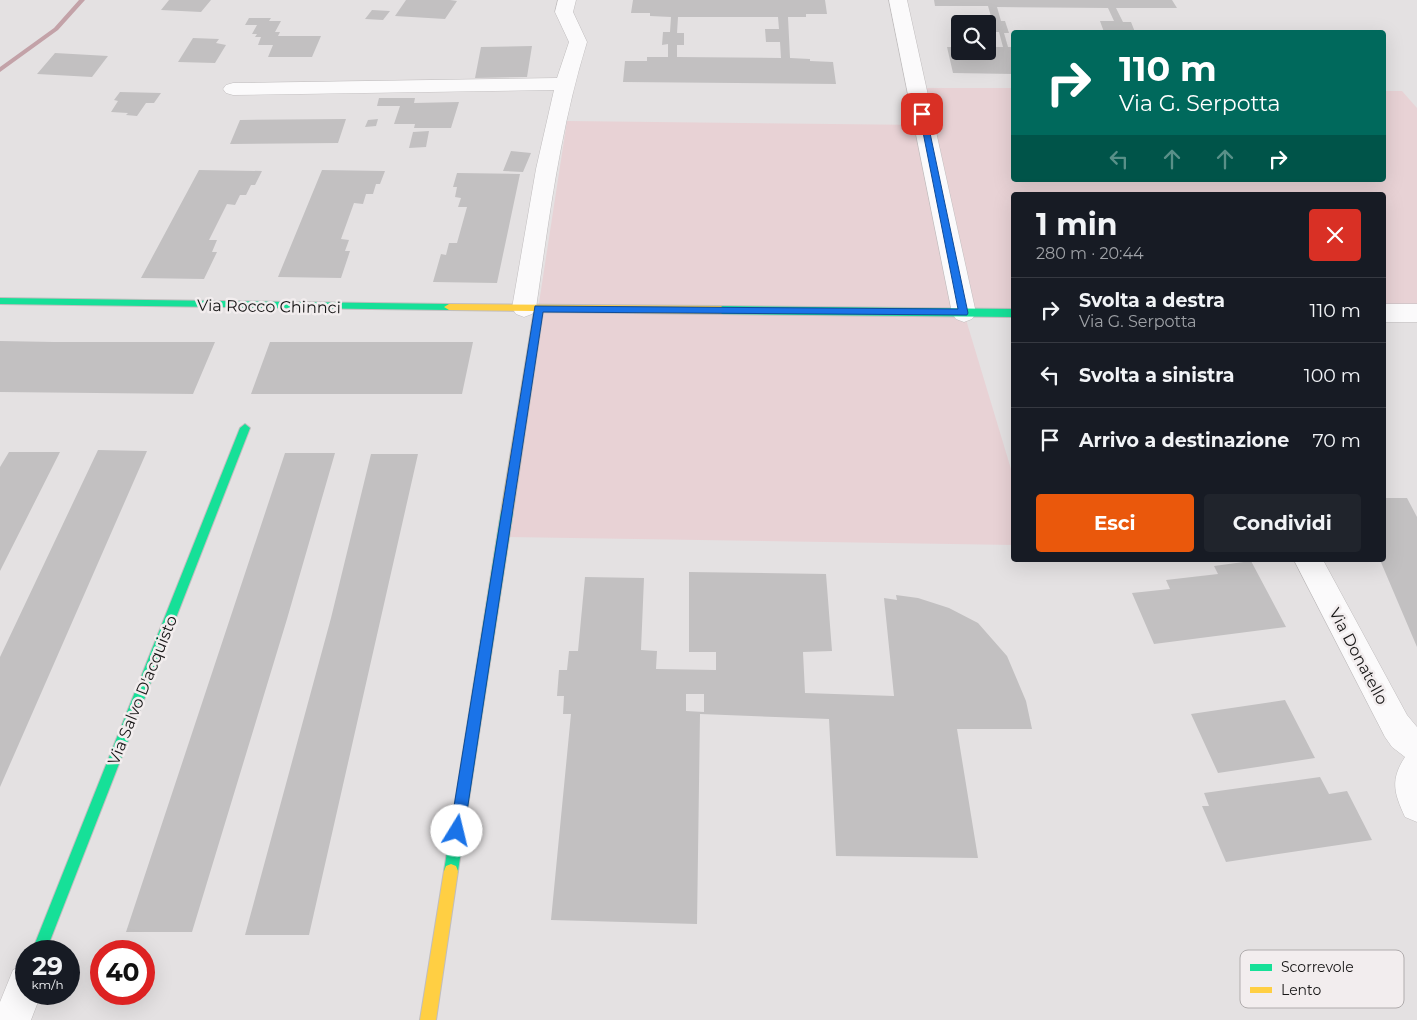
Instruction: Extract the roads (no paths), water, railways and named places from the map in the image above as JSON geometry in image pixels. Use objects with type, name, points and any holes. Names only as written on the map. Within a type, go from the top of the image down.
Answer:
[{"type":"street","points":[[428,1020],[532,308],[546,169],[564,84],[578,42],[577,34],[566,21],[564,10],[567,0]]},
{"type":"street","points":[[898,0],[964,313]]},
{"type":"street","points":[[233,89],[564,84]]},
{"type":"street","name":"Via Rocco Chinnci","points":[[0,302],[1011,313]]},
{"type":"street","points":[[1386,313],[1417,314]]},
{"type":"street","name":"Via Salvo D'acquisto","points":[[43,940],[245,428]]},
{"type":"street","name":"Via Donatello","points":[[1309,562],[1396,726],[1403,736],[1417,746]]},
{"type":"street","points":[[1417,767],[1410,776],[1411,789],[1417,805]]},
{"type":"street","points":[[12,1020],[18,1005]]},
{"type":"waterway","points":[[0,70],[56,29],[82,0]]}]
